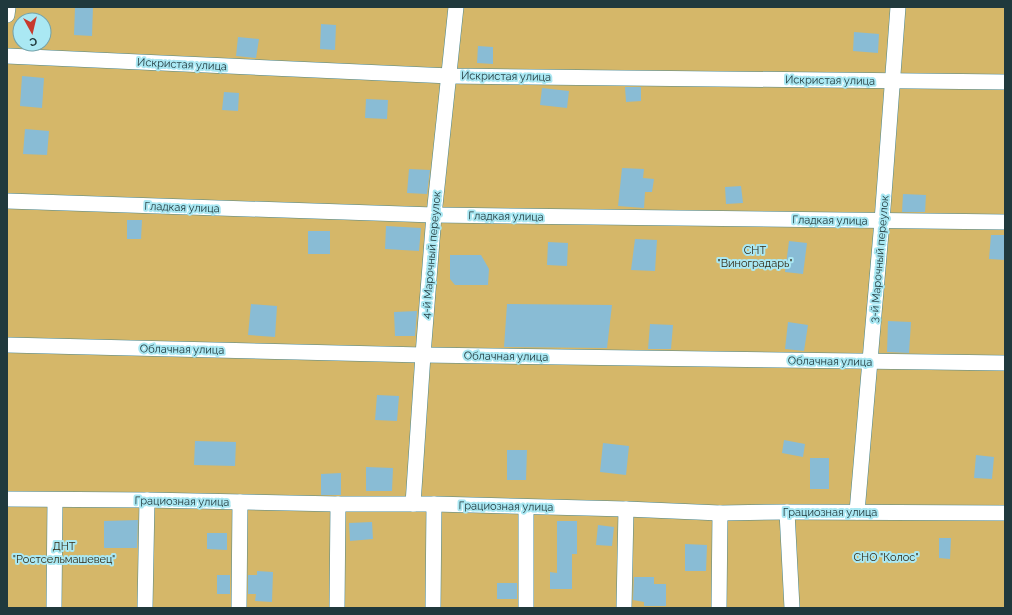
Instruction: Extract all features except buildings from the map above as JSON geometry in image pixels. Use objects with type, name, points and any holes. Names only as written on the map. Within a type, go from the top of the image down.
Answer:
[{"type":"street","points":[[7,15],[8,7]]},
{"type":"street","name":"4-й Марочный переулок","points":[[413,504],[434,215],[450,76],[456,7]]},
{"type":"street","name":"3-й Марочный переулок","points":[[857,512],[882,221],[898,7]]},
{"type":"street","name":"Искристая улица","points":[[7,56],[450,76],[1005,82]]},
{"type":"street","name":"Гладкая улица","points":[[7,201],[434,215],[1005,222]]},
{"type":"street","name":"Облачная улица","points":[[7,345],[423,355],[1005,363]]},
{"type":"street","name":"Грациозная улица","points":[[7,499],[434,504],[720,513],[1005,513]]},
{"type":"street","points":[[54,608],[55,500]]},
{"type":"street","points":[[146,608],[148,500]]},
{"type":"street","points":[[239,608],[240,502]]},
{"type":"street","points":[[337,608],[338,504]]},
{"type":"street","points":[[433,608],[434,504]]},
{"type":"street","points":[[526,507],[526,608]]},
{"type":"street","points":[[624,608],[626,509]]},
{"type":"street","points":[[788,512],[792,608]]},
{"type":"street","points":[[719,608],[720,513]]},
{"type":"green space","name":"СНТ \"Виноградарь\"","points":[[7,7],[1005,7],[1005,608],[7,608]]},
{"type":"park label","name":"ДНТ \"Ростсельмашевец\"","points":[[64,552]]},
{"type":"park label","name":"СНО \"Колос\"","points":[[886,557]]}]
